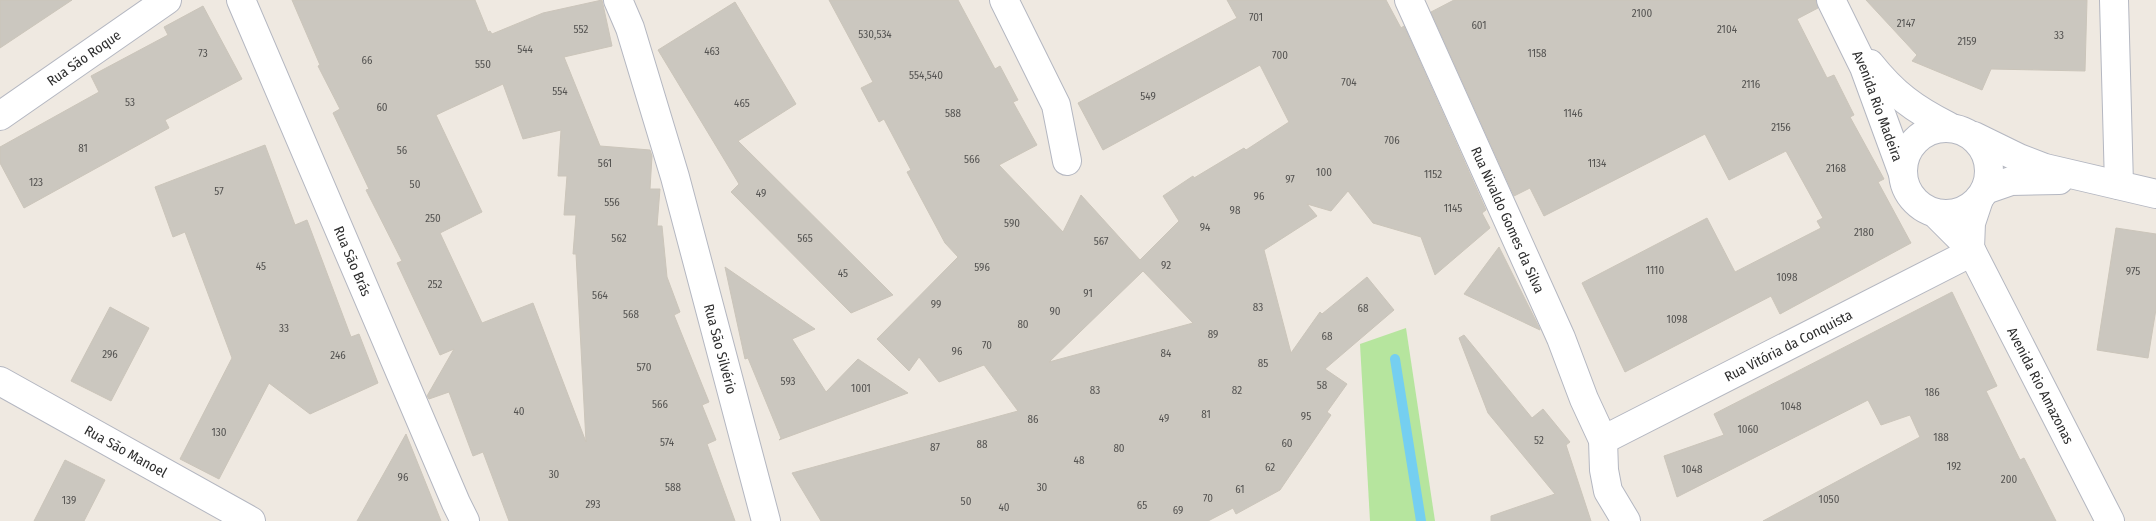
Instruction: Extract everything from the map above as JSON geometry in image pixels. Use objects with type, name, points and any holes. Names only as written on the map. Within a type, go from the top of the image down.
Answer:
[{"type":"street","name":"Rua São Roque","points":[[0,116],[168,0]]},
{"type":"street","name":"Rua São Brás","points":[[241,0],[465,521]]},
{"type":"street","name":"Rua São Silvério","points":[[618,0],[630,28],[675,177],[766,521]]},
{"type":"street","points":[[1004,0],[1056,106],[1067,161]]},
{"type":"street","name":"Rua Nivaldo Gomes da Silva","points":[[1409,0],[1562,338],[1584,399],[1603,440]]},
{"type":"street","name":"Avenida Rio Madeira","points":[[1831,0],[1853,40],[1888,128],[1902,171]]},
{"type":"street","points":[[2114,0],[2119,185]]},
{"type":"street","name":"Avenida Rio Madeira","points":[[1853,40],[1886,85],[1898,96],[1913,108],[1948,126]]},
{"type":"street","points":[[2090,179],[2011,181],[1982,195],[1970,207],[1959,212],[1947,214],[1935,213],[1922,208],[1911,198],[1905,185],[1902,171],[1904,157],[1911,145],[1928,132],[1948,126],[1962,130],[2029,163],[2156,194]]},
{"type":"street","points":[[1974,136],[1984,148],[1989,162],[1990,176],[1982,195]]},
{"type":"street","name":"Avenida Rio Amazonas","points":[[1971,250],[1971,223],[1982,195]]},
{"type":"street","name":"Avenida Rio Amazonas","points":[[1935,213],[1971,250],[2110,521]]},
{"type":"street","name":"Rua Vitória da Conquista","points":[[1603,440],[1971,250]]},
{"type":"street","name":"Rua São Manoel","points":[[0,381],[252,521]]},
{"type":"street","points":[[1603,440],[1604,470],[1608,491],[1626,521]]},
{"type":"green space","points":[[1406,328],[1435,521],[1370,521],[1360,344]]},
{"type":"building","points":[[0,0],[72,0],[0,48]]},
{"type":"building","points":[[292,0],[475,0],[488,32],[490,31],[492,34],[543,13],[602,0],[612,46],[564,57],[600,146],[650,150],[652,156],[650,189],[660,189],[657,226],[662,226],[667,277],[680,312],[674,315],[709,402],[702,405],[716,440],[707,444],[735,521],[509,521],[483,452],[473,456],[449,392],[429,399],[427,396],[454,349],[440,355],[397,263],[402,261],[366,190],[369,189],[333,113],[340,109],[318,66],[320,65]],"holes":[[[503,84],[523,139],[561,130],[558,176],[567,176],[564,215],[576,215],[573,254],[576,254],[586,442],[533,303],[482,323],[440,233],[482,212],[436,115]]]},
{"type":"building","points":[[829,0],[958,0],[995,69],[1000,66],[1018,100],[1013,102],[1037,145],[999,165],[1063,232],[1081,195],[1140,260],[1179,221],[1163,196],[1193,176],[1194,178],[1244,148],[1246,150],[1289,122],[1260,65],[1103,150],[1078,103],[1237,18],[1227,0],[1386,0],[1401,28],[1404,26],[1486,210],[1482,213],[1490,228],[1435,275],[1421,237],[1373,223],[1348,191],[1331,211],[1307,204],[1317,216],[1264,250],[1291,353],[1320,312],[1322,314],[1367,277],[1394,310],[1325,369],[1347,384],[1327,412],[1331,415],[1280,490],[1236,514],[1233,508],[1208,521],[821,521],[792,473],[1018,411],[984,365],[939,382],[919,357],[909,371],[877,339],[958,257],[945,243],[907,172],[911,170],[884,119],[879,122],[861,88],[873,82]],"holes":[[[1143,271],[1193,323],[1049,362]]]},
{"type":"building","points":[[1454,0],[1816,0],[1818,8],[1797,19],[1827,78],[1834,75],[1854,115],[1850,117],[1884,179],[1878,182],[1911,243],[1780,314],[1771,296],[1625,372],[1582,283],[1707,218],[1735,272],[1821,228],[1817,221],[1823,218],[1786,151],[1729,180],[1705,134],[1544,216],[1530,188],[1514,196],[1431,12]]},
{"type":"building","points":[[1866,0],[2087,0],[2085,71],[1991,69],[1982,90],[1912,61],[1917,55]]},
{"type":"building","points":[[735,2],[796,104],[738,141],[893,295],[851,313],[731,192],[739,184],[658,50]]},
{"type":"building","points":[[203,6],[242,79],[165,120],[169,128],[24,208],[0,163],[0,147],[99,92],[91,76],[168,35],[164,27]]},
{"type":"building","points":[[265,145],[295,225],[307,220],[351,337],[359,334],[378,383],[310,414],[269,383],[219,479],[180,459],[232,358],[185,232],[173,237],[155,187]]},
{"type":"building","points":[[2116,228],[2156,234],[2156,309],[2148,358],[2097,350]]},
{"type":"building","points":[[1499,247],[1539,327],[1540,330],[1464,294]]},
{"type":"building","points":[[725,267],[815,329],[792,339],[826,392],[858,359],[908,393],[779,440],[781,438],[748,358],[745,359]]},
{"type":"building","points":[[1952,292],[1997,386],[1986,391],[2020,460],[2024,458],[2056,521],[1763,521],[1920,437],[1910,415],[1881,425],[1868,400],[1677,497],[1664,456],[1724,435],[1714,414]]},
{"type":"building","points":[[110,307],[149,328],[111,401],[71,381]]},
{"type":"building","points":[[1464,335],[1532,418],[1543,409],[1570,442],[1566,445],[1591,521],[1491,521],[1491,516],[1555,494],[1488,413],[1459,338]]},
{"type":"building","points":[[406,434],[441,521],[357,521],[387,468]]},
{"type":"building","points":[[65,460],[105,480],[84,521],[34,521]]},
{"type":"waterway","points":[[1395,359],[1421,521]]}]
